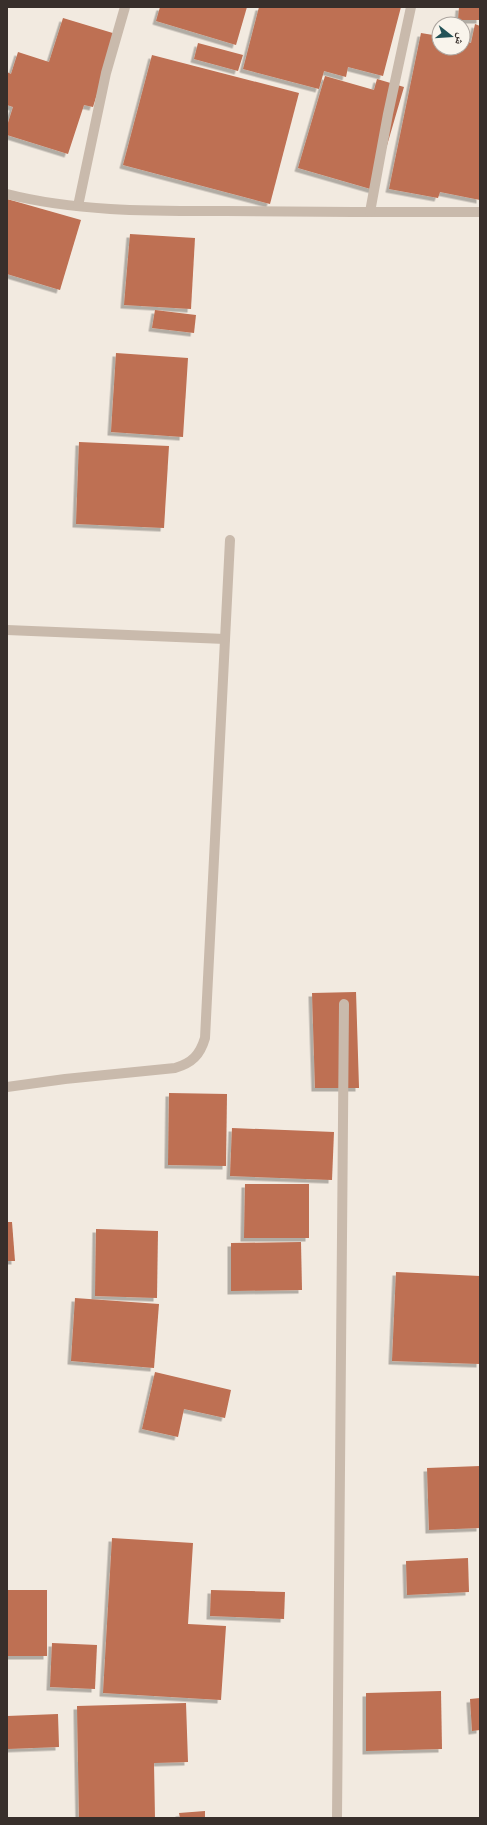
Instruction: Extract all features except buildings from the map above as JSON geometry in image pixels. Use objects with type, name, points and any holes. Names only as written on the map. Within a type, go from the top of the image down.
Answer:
[{"type":"street","points":[[78,206],[106,73],[125,7]]},
{"type":"street","points":[[370,212],[388,114],[411,7]]},
{"type":"street","points":[[7,194],[22,198],[78,206],[159,211],[480,212]]},
{"type":"street","points":[[7,1087],[65,1079],[175,1068],[186,1065],[195,1058],[202,1048],[205,1038],[230,540]]},
{"type":"street","points":[[7,630],[225,639]]},
{"type":"street","points":[[336,1818],[344,1004]]}]
